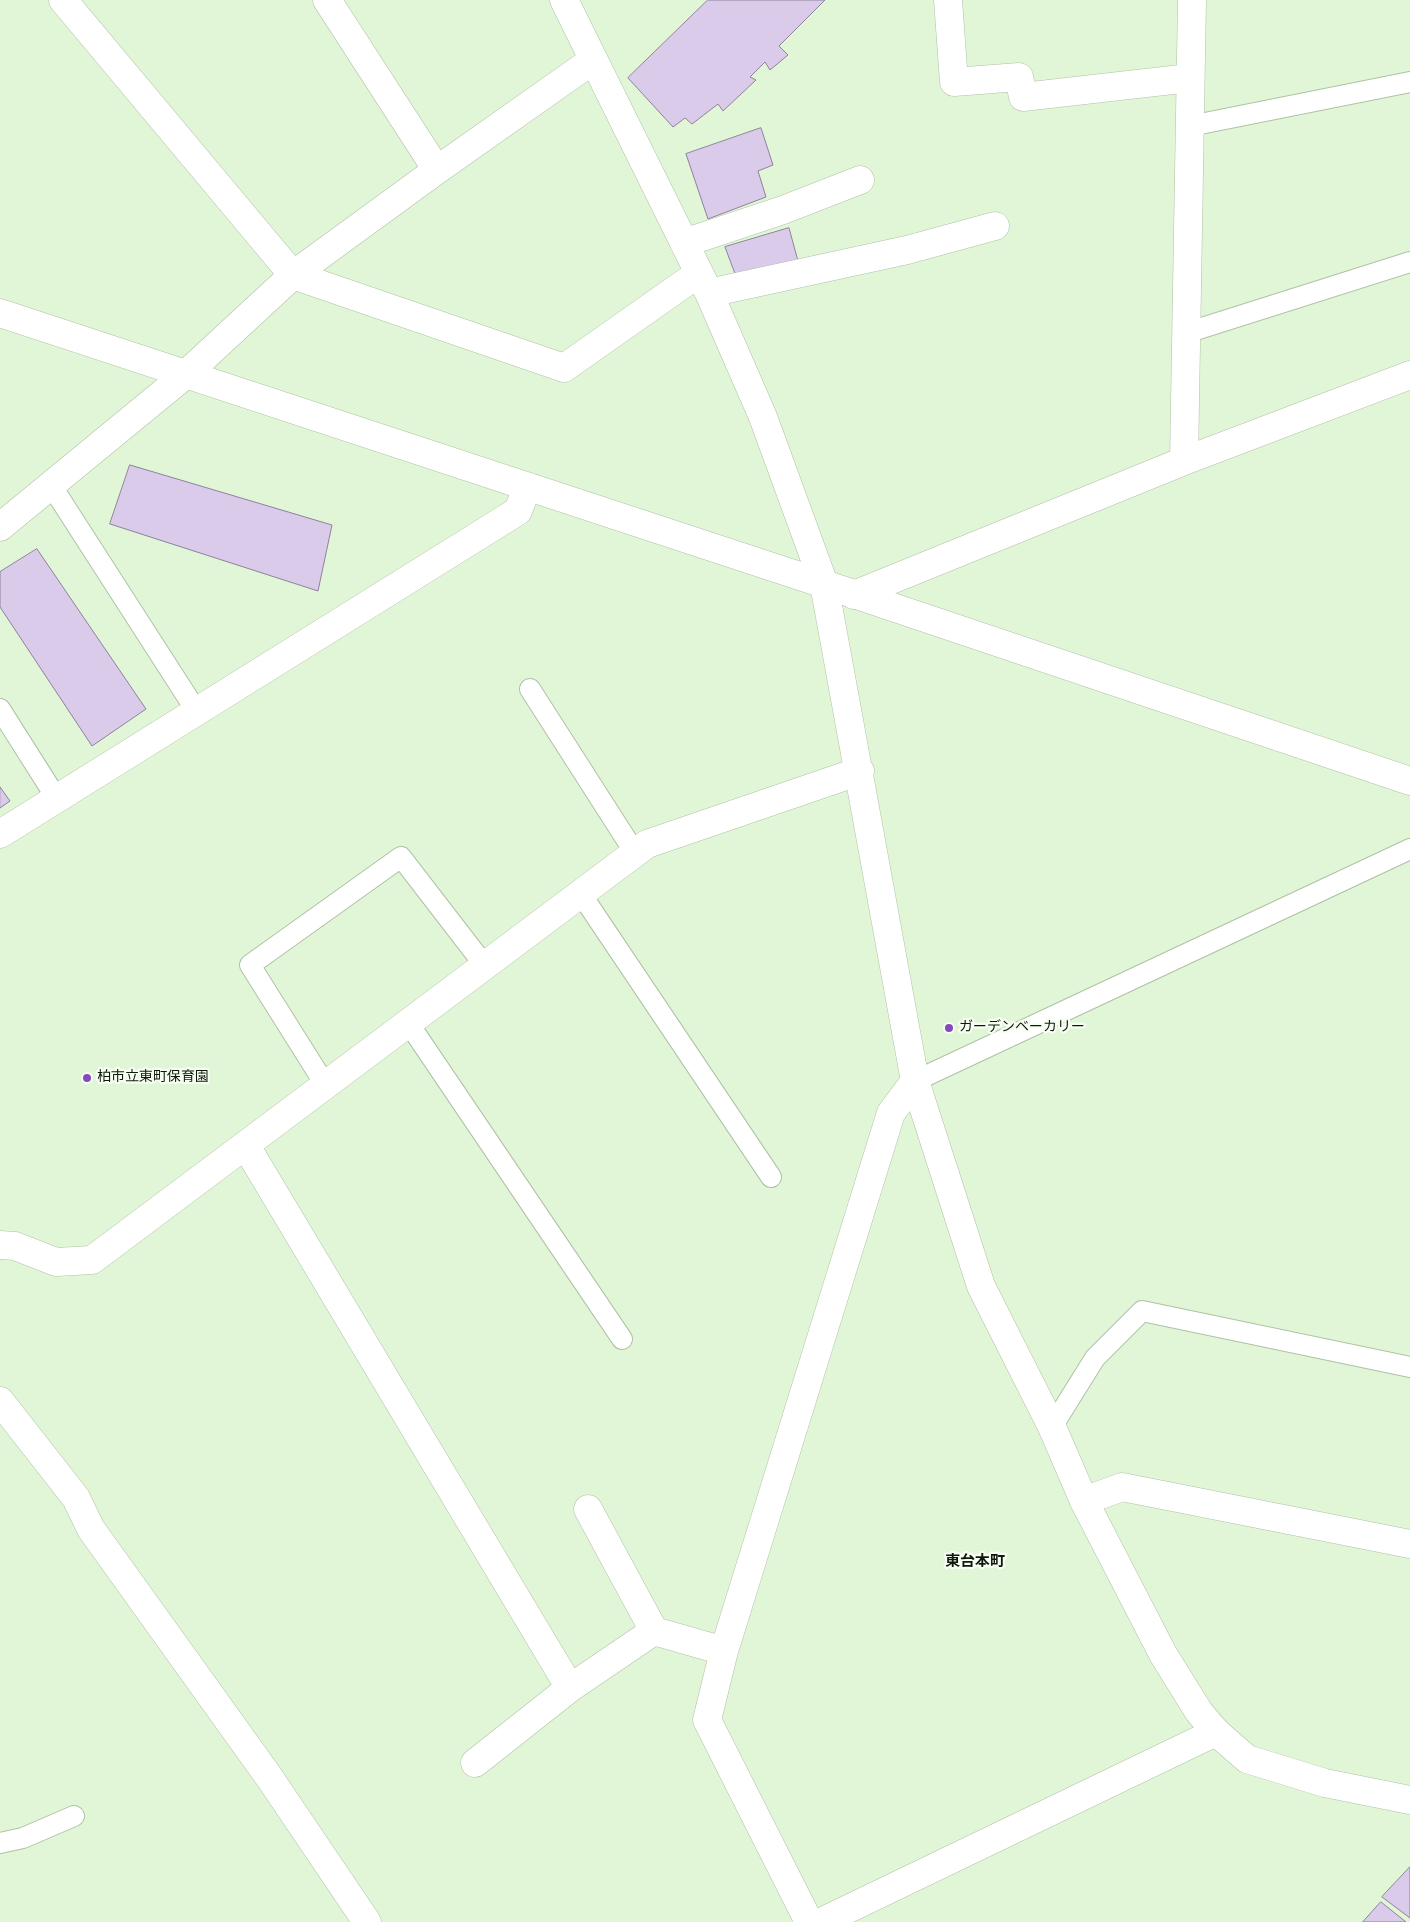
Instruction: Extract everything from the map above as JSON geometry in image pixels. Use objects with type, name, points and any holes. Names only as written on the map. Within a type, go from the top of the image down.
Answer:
[{"type":"street","points":[[63,0],[293,275],[564,368],[704,284],[907,250],[995,226]]},
{"type":"street","points":[[327,0],[437,170]]},
{"type":"street","points":[[564,0],[704,284],[763,417],[824,584],[860,770],[915,1081],[981,1286],[1052,1428],[1084,1501],[1163,1654],[1199,1712],[1216,1732],[1247,1759],[1325,1783],[1410,1800]]},
{"type":"street","points":[[948,0],[954,82],[1019,77],[1023,97],[1190,78]]},
{"type":"street","points":[[1184,461],[1192,0]]},
{"type":"street","points":[[0,527],[185,375],[293,275],[593,60]]},
{"type":"street","points":[[684,243],[784,210],[860,180]]},
{"type":"street","points":[[0,313],[527,488],[824,584],[1410,781]]},
{"type":"street","points":[[854,594],[1184,461],[1410,375]]},
{"type":"street","points":[[0,834],[518,511],[527,488]]},
{"type":"street","points":[[0,1245],[15,1246],[56,1262],[92,1260],[647,844],[860,770]]},
{"type":"street","points":[[809,1922],[707,1720],[724,1651],[891,1113],[915,1081]]},
{"type":"street","points":[[246,1146],[570,1688]]},
{"type":"street","points":[[0,1401],[76,1498],[91,1530],[269,1778],[368,1922]]},
{"type":"street","points":[[1084,1501],[1122,1487],[1410,1544]]},
{"type":"street","points":[[588,1509],[654,1631],[724,1651]]},
{"type":"street","points":[[475,1763],[570,1688],[654,1631]]},
{"type":"street","points":[[821,1922],[1216,1732]]},
{"type":"lane","points":[[1190,126],[1410,82]]},
{"type":"lane","points":[[1186,333],[1410,262]]},
{"type":"lane","points":[[51,485],[197,712]]},
{"type":"lane","points":[[530,689],[635,853]]},
{"type":"lane","points":[[0,709],[57,799]]},
{"type":"lane","points":[[915,1081],[1410,848]]},
{"type":"lane","points":[[326,1086],[250,965],[401,857],[485,966]]},
{"type":"lane","points":[[581,894],[771,1177]]},
{"type":"lane","points":[[409,1024],[622,1339]]},
{"type":"lane","points":[[1052,1428],[1095,1358],[1142,1311],[1410,1367]]},
{"type":"lane","points":[[0,1843],[23,1838],[74,1816]]},
{"type":"building","points":[[708,0],[825,0],[779,46],[788,55],[770,70],[765,62],[750,77],[756,80],[723,111],[718,104],[692,124],[685,118],[673,127],[628,78]]},
{"type":"building","points":[[761,128],[773,165],[758,171],[766,197],[708,219],[686,154]]},
{"type":"building","points":[[789,228],[798,261],[737,279],[725,247]]},
{"type":"building","points":[[130,465],[332,525],[318,591],[110,524]]},
{"type":"building","points":[[37,549],[146,709],[92,746],[0,607],[0,572]]},
{"type":"building","points":[[0,787],[10,801],[0,808]]},
{"type":"building","points":[[1410,1867],[1410,1918],[1382,1897]]},
{"type":"building","points":[[1381,1902],[1406,1922],[1363,1922]]},
{"type":"place","name":"ガーデンベーカリー","points":[[949,1028]]},
{"type":"place","name":"柏市立東町保育園","points":[[87,1078]]},
{"type":"district","name":"東台本町","points":[[975,1563]]}]
